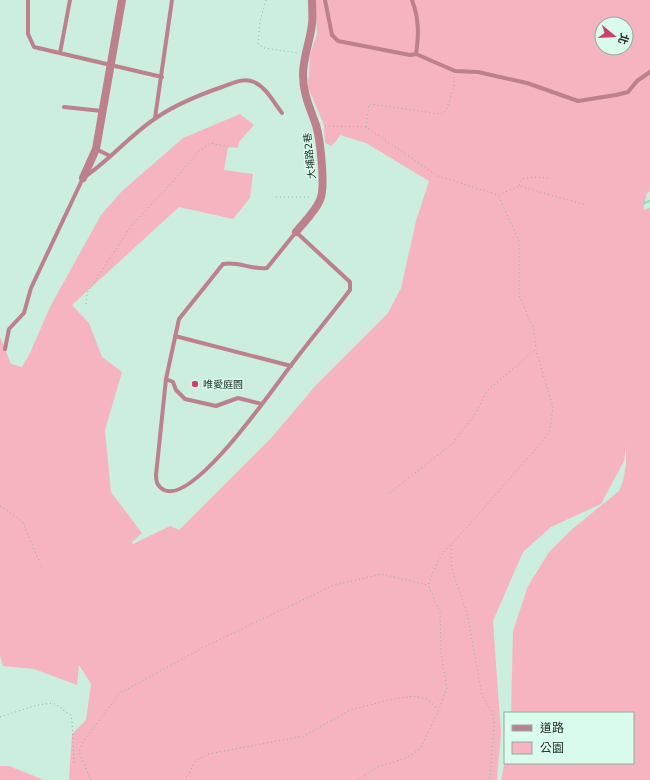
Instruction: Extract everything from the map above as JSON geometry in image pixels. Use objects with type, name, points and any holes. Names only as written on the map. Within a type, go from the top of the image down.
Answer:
[{"type":"street","points":[[84,178],[96,149],[122,0]]},
{"type":"street","name":"大埔路2巷","points":[[312,0],[313,24],[305,54],[303,76],[305,99],[316,126],[322,179],[321,200]]},
{"type":"street","points":[[296,232],[321,200]]},
{"type":"lane","points":[[28,0],[28,34],[34,47],[162,77]]},
{"type":"lane","points":[[60,54],[70,0]]},
{"type":"lane","points":[[155,118],[172,0]]},
{"type":"lane","points":[[324,0],[332,35],[338,41],[410,55],[416,54],[455,71],[478,72],[527,83],[578,101],[616,96],[628,92],[637,81],[650,72]]},
{"type":"lane","points":[[412,0],[418,16],[419,35],[416,54]]},
{"type":"lane","points":[[5,348],[9,328],[24,313],[31,288],[84,178],[97,170],[110,156],[155,118],[197,96],[246,79],[255,82],[262,87],[282,113]]},
{"type":"lane","points":[[64,107],[102,111]]},
{"type":"lane","points":[[96,149],[110,156]]},
{"type":"lane","points":[[296,232],[350,282],[350,290],[220,456],[205,472],[188,486],[174,492],[168,492],[159,487],[156,482],[156,475],[166,379],[179,319],[183,312],[223,264],[232,262],[258,269],[267,268],[296,232]]},
{"type":"lane","points":[[175,336],[291,366]]},
{"type":"lane","points":[[166,379],[173,382],[176,390],[185,399],[216,406],[238,398],[262,404]]},
{"type":"path","points":[[266,0],[260,21],[258,44],[264,48],[305,54]]},
{"type":"path","points":[[366,127],[369,104],[441,114],[446,111],[454,86],[455,71]]},
{"type":"path","points":[[316,126],[366,127],[438,176],[498,195],[519,186],[586,205]]},
{"type":"path","points":[[86,304],[87,293],[132,225],[200,150],[210,144],[228,147]]},
{"type":"path","points":[[519,186],[522,180],[533,177],[548,178]]},
{"type":"path","points":[[358,780],[378,767],[406,758],[420,749],[439,710],[447,688],[441,653],[440,612],[428,585],[436,564],[446,549],[542,442],[550,430],[553,407],[536,350],[534,330],[519,295],[519,241],[498,195]]},
{"type":"path","points":[[276,197],[309,196],[321,200]]},
{"type":"path","points":[[390,493],[453,443],[475,414],[488,391],[536,350]]},
{"type":"path","points":[[0,506],[22,521],[43,570]]},
{"type":"path","points":[[452,544],[452,570],[467,613],[482,695],[492,712],[494,723],[490,780]]},
{"type":"path","points":[[91,780],[79,752],[83,742],[120,692],[208,645],[334,585],[382,574],[428,585]]},
{"type":"path","points":[[186,780],[195,761],[208,754],[304,736],[350,710],[389,700],[413,696],[427,698],[439,710]]},
{"type":"path","points":[[0,717],[37,705],[53,703],[64,709],[64,712],[71,715],[74,766]]},
{"type":"green space","points":[[315,0],[650,0],[650,191],[647,193],[643,210],[650,208],[650,780],[501,780],[504,764],[634,764],[634,712],[511,712],[513,631],[528,586],[549,552],[571,530],[619,491],[623,481],[626,464],[626,446],[624,461],[601,504],[551,527],[523,552],[493,621],[501,733],[497,780],[69,780],[72,734],[86,720],[91,684],[79,665],[77,685],[34,669],[3,666],[0,656],[0,337],[11,364],[22,367],[30,353],[50,307],[101,215],[121,192],[183,138],[240,114],[254,125],[239,142],[238,148],[228,147],[224,170],[253,174],[250,198],[233,219],[179,207],[72,305],[89,323],[102,357],[122,372],[105,430],[111,492],[142,533],[132,542],[133,544],[170,526],[179,530],[272,437],[316,385],[388,313],[401,288],[416,221],[429,181],[366,143],[340,135],[331,146],[325,143],[324,125],[308,87],[310,55],[317,34]]},
{"type":"green space","points":[[0,766],[9,766],[44,780],[0,780]]},
{"type":"waterway","points":[[644,203],[650,201]]},
{"type":"place","name":"唯愛庭園","points":[[195,384]]}]
